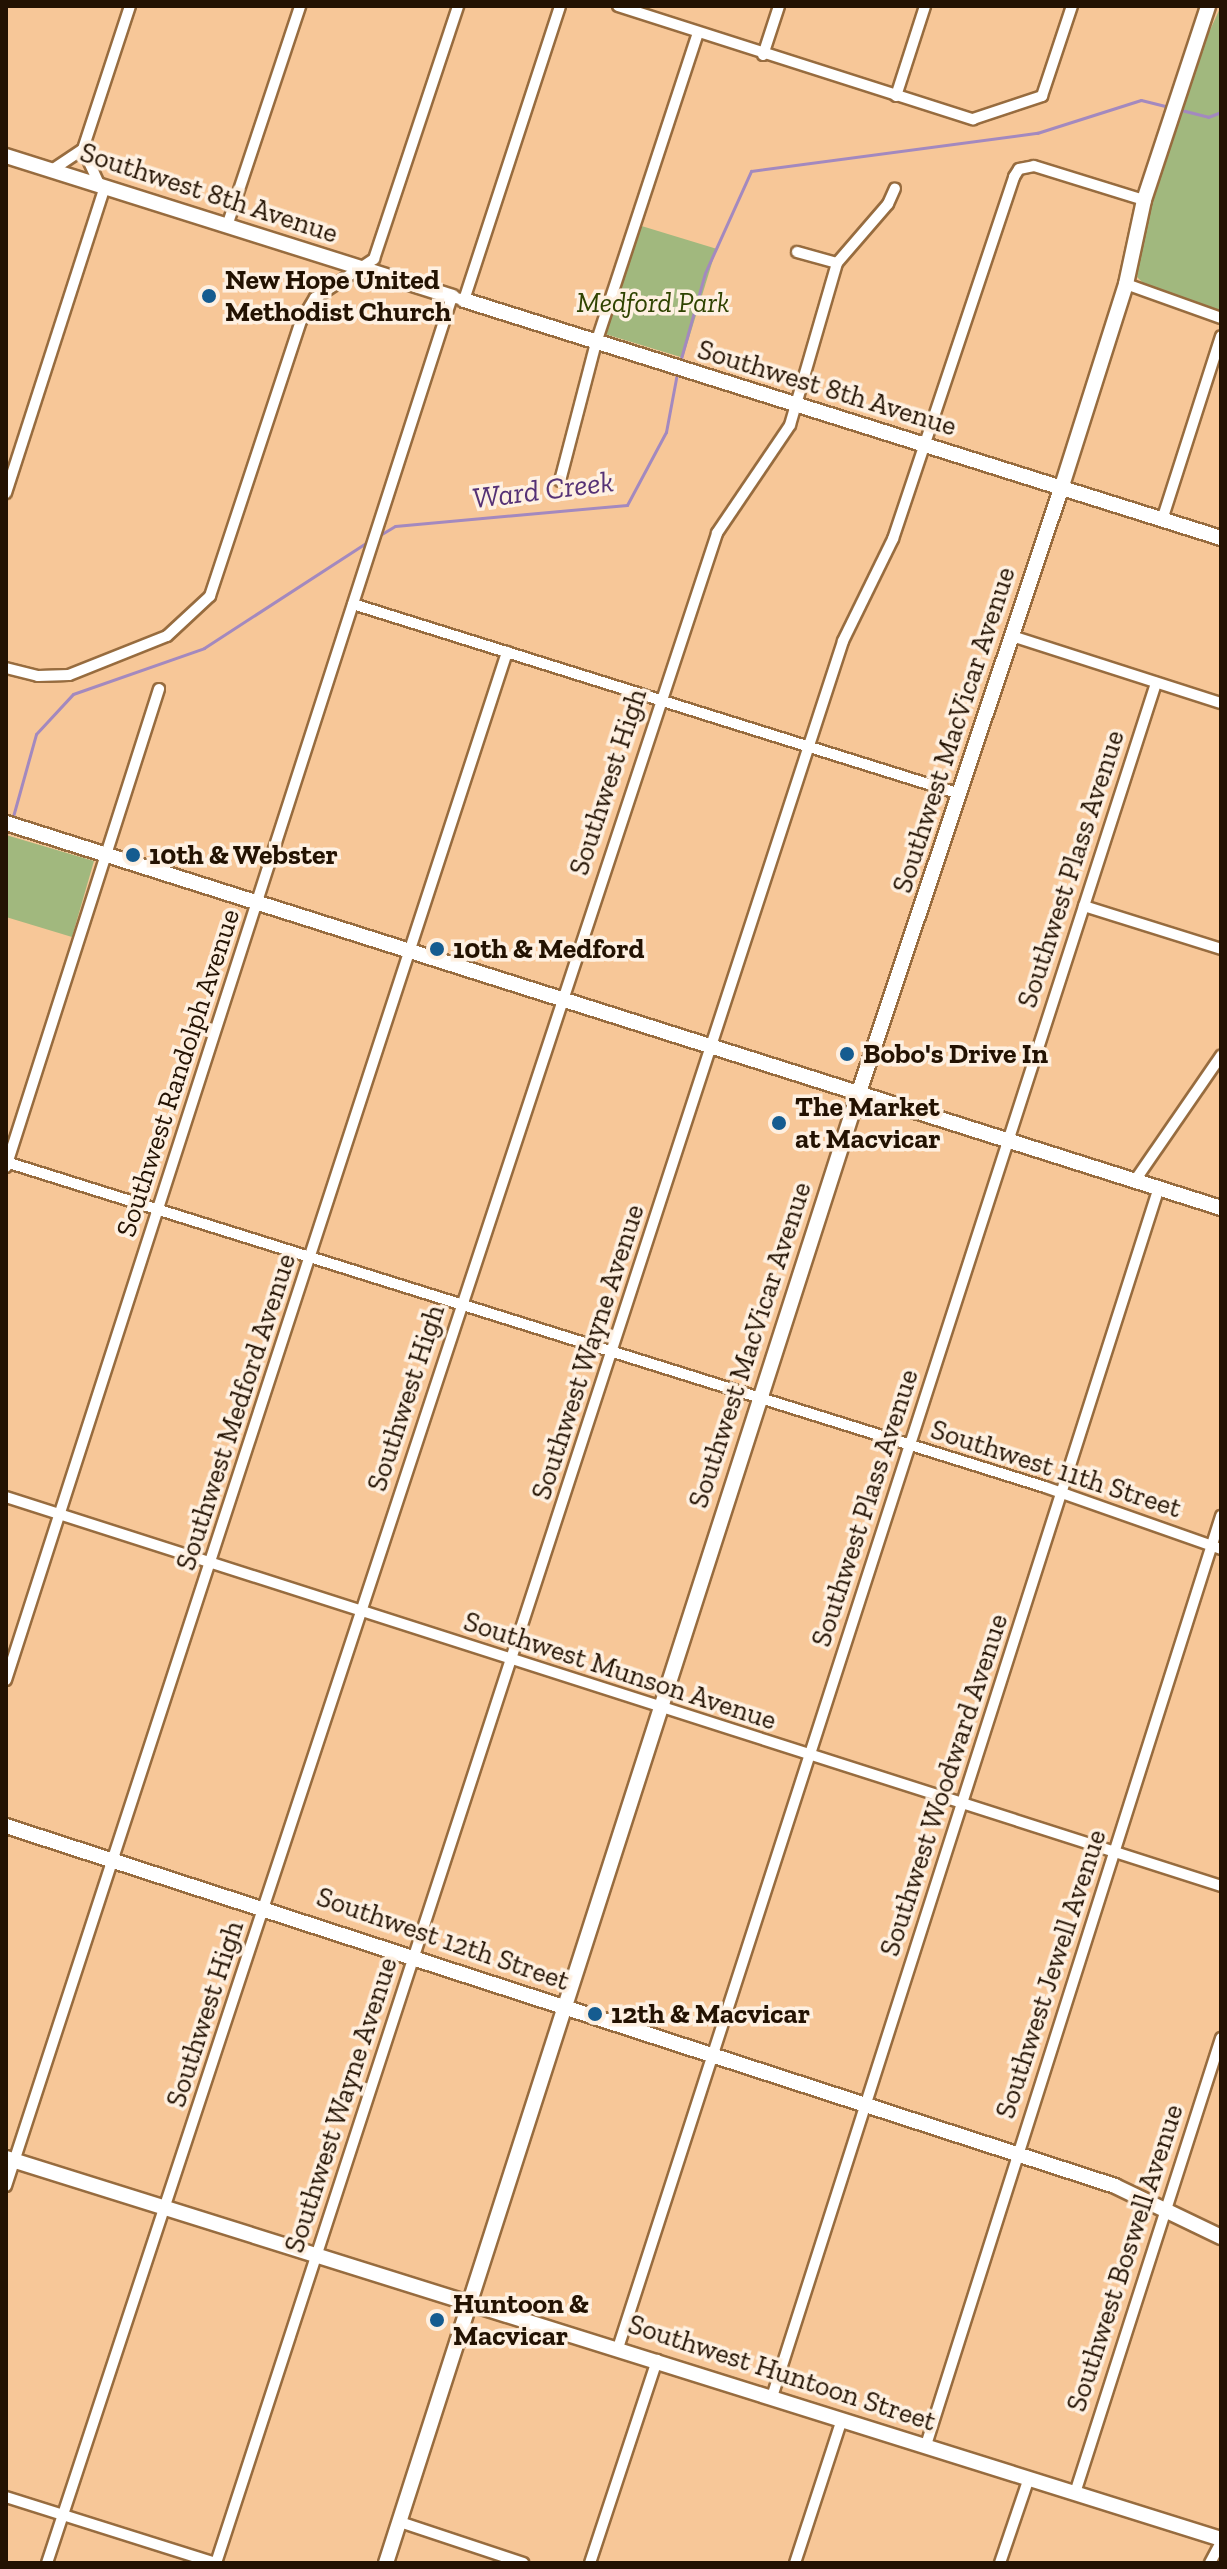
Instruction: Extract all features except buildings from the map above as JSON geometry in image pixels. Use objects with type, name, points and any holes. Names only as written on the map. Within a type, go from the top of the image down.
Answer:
[{"type":"street","points":[[52,170],[83,149],[130,6]]},
{"type":"street","points":[[227,226],[300,6]]},
{"type":"street","points":[[6,668],[38,676],[69,675],[182,627],[217,581],[307,309],[315,298],[364,269],[374,259],[458,6]]},
{"type":"street","name":"Southwest Randolph Avenue","points":[[6,1680],[160,1210],[383,510],[560,6]]},
{"type":"street","points":[[618,6],[970,119],[1013,108],[1042,96],[1072,6]]},
{"type":"street","points":[[763,55],[779,6]]},
{"type":"street","points":[[896,96],[925,6]]},
{"type":"street","name":"Southwest MacVicar Avenue","points":[[386,2563],[760,1398],[1061,489],[1126,284],[1144,200],[1208,6]]},
{"type":"street","points":[[560,481],[596,343],[698,32]]},
{"type":"street","points":[[6,493],[102,187],[83,149]]},
{"type":"street","name":"Southwest 8th Avenue","points":[[6,156],[1221,538]]},
{"type":"street","name":"Southwest Wayne Avenue","points":[[216,2563],[614,1353],[843,641],[889,547],[1014,177],[1025,167],[1144,200]]},
{"type":"street","points":[[797,252],[837,263],[888,204],[895,188]]},
{"type":"street","name":"Southwest High","points":[[47,2563],[167,2208],[561,999],[717,533],[734,501],[782,440],[796,405],[837,263]]},
{"type":"street","points":[[1126,284],[1221,318]]},
{"type":"street","points":[[1162,520],[1221,336]]},
{"type":"street","points":[[353,604],[960,794]]},
{"type":"street","points":[[1012,636],[1221,703]]},
{"type":"street","name":"Southwest Medford Avenue","points":[[6,2186],[10,2159],[212,1564],[507,652]]},
{"type":"street","name":"Southwest Plass Avenue","points":[[618,2348],[1156,683]]},
{"type":"street","points":[[7,1164],[159,689]]},
{"type":"street","points":[[6,823],[1221,1208]]},
{"type":"street","points":[[1084,906],[1221,949]]},
{"type":"street","points":[[1136,1179],[1221,1056]]},
{"type":"street","name":"Southwest 11th Street","points":[[7,1164],[910,1445],[1217,1548]]},
{"type":"street","name":"Southwest Woodward Avenue","points":[[772,2397],[1159,1187]]},
{"type":"street","name":"Southwest Munson Avenue","points":[[6,1497],[512,1659],[660,1710],[1221,1886]]},
{"type":"street","name":"Southwest Jewell Avenue","points":[[926,2445],[1115,1853],[1217,1548],[1221,1516]]},
{"type":"street","name":"Southwest 12th Street","points":[[6,1826],[266,1907],[564,2005],[712,2058],[1115,2186],[1221,2237]]},
{"type":"street","name":"Southwest Boswell Avenue","points":[[1075,2493],[1221,2038]]},
{"type":"street","name":"Southwest Huntoon Street","points":[[10,2159],[657,2360],[1221,2540]]},
{"type":"street","points":[[590,2563],[657,2360]]},
{"type":"street","points":[[795,2563],[842,2419]]},
{"type":"street","points":[[1000,2563],[1029,2478]]},
{"type":"street","points":[[6,2497],[216,2563]]},
{"type":"street","points":[[400,2522],[523,2563]]},
{"type":"street","points":[[1210,2563],[1221,2540]]},
{"type":"green space","points":[[1221,6],[1221,311],[1147,287],[1137,277],[1150,202],[1199,54]]},
{"type":"green space","name":"Medford Park","points":[[635,224],[716,249],[683,358],[602,333]]},
{"type":"green space","points":[[6,835],[94,861],[72,937],[6,917]]},
{"type":"waterway","name":"Ward Creek","points":[[680,362],[705,273],[751,171],[1037,133],[1141,100],[1170,107]]},
{"type":"waterway","name":"Ward Creek","points":[[1177,109],[1208,117],[1221,112]]},
{"type":"waterway","name":"Ward Creek","points":[[380,535],[395,526],[627,505],[666,432],[677,373]]},
{"type":"waterway","name":"Ward Creek","points":[[12,820],[36,734],[73,694],[204,648],[370,540]]},
{"type":"place","name":"New Hope United Methodist Church","points":[[209,296]]},
{"type":"place","name":"10th & Webster","points":[[133,855]]},
{"type":"place","name":"10th & Medford","points":[[437,949]]},
{"type":"place","name":"Bobo's Drive In","points":[[847,1054]]},
{"type":"place","name":"The Market at Macvicar","points":[[779,1123]]},
{"type":"place","name":"12th & Macvicar","points":[[595,2014]]},
{"type":"place","name":"Huntoon & Macvicar","points":[[437,2320]]}]
